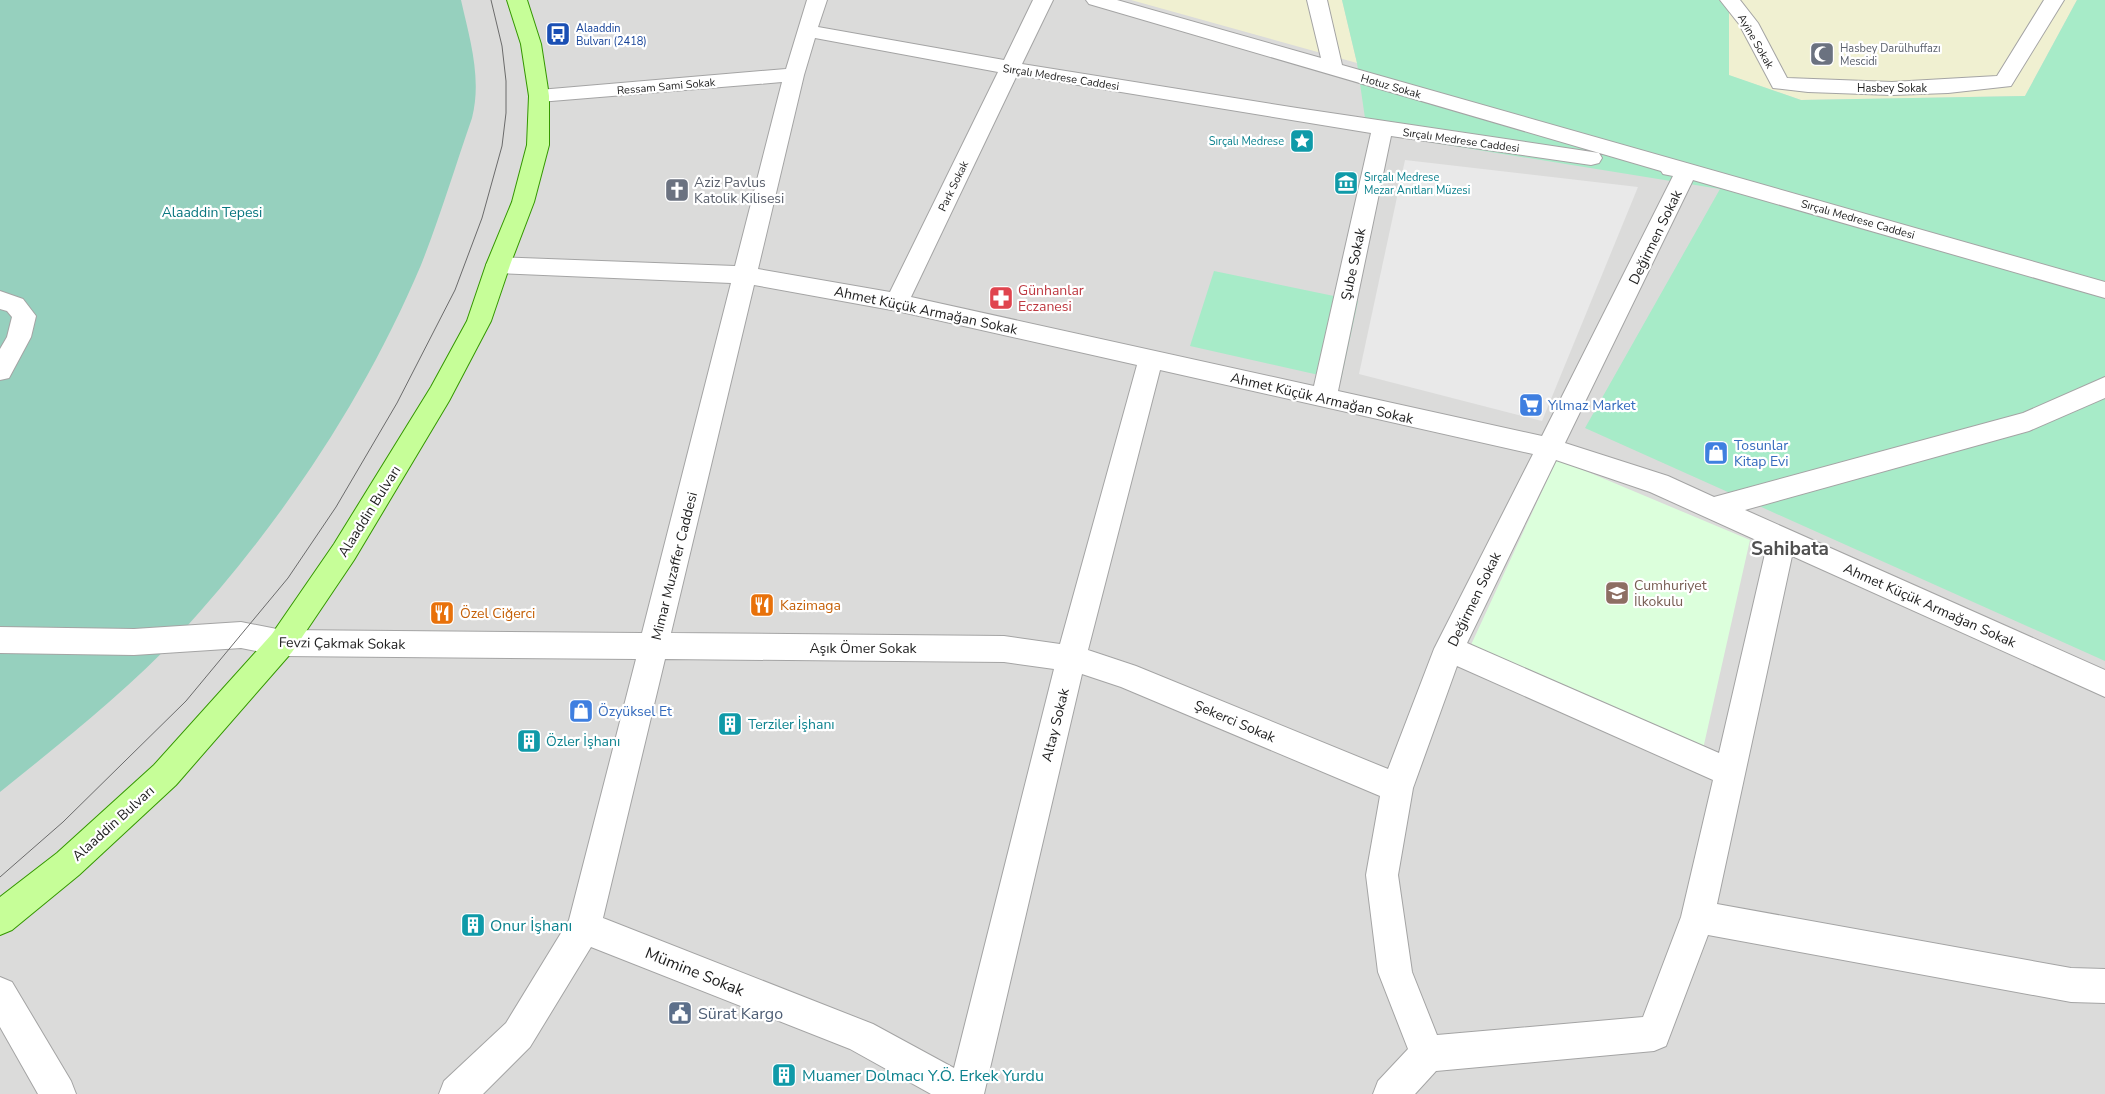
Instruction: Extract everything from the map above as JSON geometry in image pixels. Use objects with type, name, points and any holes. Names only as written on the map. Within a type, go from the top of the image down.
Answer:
[{"type":"main road","name":"Alaaddin Bulvarı","points":[[0,918],[68,864],[165,775],[282,643],[344,552],[398,466],[435,402],[478,321],[523,202],[538,145],[539,96],[531,44],[517,0]]},
{"type":"street","name":"Mimar Muzaffer Caddesi","points":[[457,1094],[518,1035],[584,927],[794,75],[817,0]]},
{"type":"street","name":"Park Sokak","points":[[897,302],[1042,0]]},
{"type":"street","name":"Hotuz Sokak","points":[[1096,0],[1687,171]]},
{"type":"street","points":[[1317,0],[1334,69]]},
{"type":"street","name":"Ayine Sokak","points":[[1730,0],[1748,24],[1780,84]]},
{"type":"street","name":"Hasbey Sokak","points":[[1780,84],[1831,88],[1924,88],[2004,82],[2054,0]]},
{"type":"street","name":"Sırçalı Medrese Caddesi","points":[[808,31],[1009,69],[1382,129],[1687,171],[2105,290]]},
{"type":"street","name":"Ressam Sami Sokak","points":[[539,96],[794,75]]},
{"type":"street","name":"Şube Sokak","points":[[1324,399],[1382,129]]},
{"type":"street","name":"Değirmen Sokak","points":[[1427,1054],[1395,972],[1382,875],[1397,788],[1449,649],[1687,171]]},
{"type":"street","name":"Ahmet Küçük Armağan Sokak","points":[[498,265],[746,275],[897,302],[1550,448],[1659,484],[2105,684]]},
{"type":"street","points":[[0,300],[15,305],[24,316],[19,336],[0,371]]},
{"type":"street","name":"Altay Sokak","points":[[966,1094],[1071,658],[1152,358]]},
{"type":"street","points":[[1714,508],[2029,421],[2105,387]]},
{"type":"street","points":[[1391,1094],[1427,1054],[1654,1034],[1698,917],[1782,538]]},
{"type":"street","name":"Fevzi Çakmak Sokak","points":[[0,640],[134,642],[241,635],[282,643],[654,647]]},
{"type":"street","name":"Aşık Ömer Sokak","points":[[654,647],[1004,649],[1071,658]]},
{"type":"street","points":[[1449,649],[1731,773]]},
{"type":"street","name":"Şekerci Sokak","points":[[1071,658],[1126,675],[1397,788]]},
{"type":"street","points":[[1698,917],[2071,985],[2105,986]]},
{"type":"street","name":"Mümine Sokak","points":[[584,927],[861,1036],[966,1094]]},
{"type":"street","points":[[0,994],[58,1094]]},
{"type":"shaded area","points":[[0,0],[2105,0],[2105,1094],[0,1094]]},
{"type":"shaded area","points":[[1131,0],[1342,0],[1357,63]]},
{"type":"shaded area","points":[[1342,0],[1719,0],[1729,11],[1729,75],[1801,100],[2025,96],[2077,0],[2105,0],[2105,661],[1585,428],[1720,189],[1367,132],[1357,63]]},
{"type":"shaded area","points":[[1719,0],[2077,0],[2025,96],[1801,100],[1728,75],[1729,11]]},
{"type":"shaded area","points":[[1405,160],[1638,187],[1542,421],[1359,374]]},
{"type":"shaded area","points":[[1214,271],[1358,301],[1341,380],[1190,346]]},
{"type":"shaded area","name":"Cumhuriyet İlkokulu","points":[[1557,459],[1750,540],[1703,749],[1470,647]]},
{"type":"green space","name":"Alaaddin Tepesi","points":[[0,0],[461,0],[474,59],[476,88],[472,118],[421,265],[373,364],[346,413],[316,460],[251,550],[180,634],[116,696],[0,792]]},
{"type":"tram line","points":[[0,877],[63,822],[186,701],[288,578],[336,507],[397,403],[455,290],[482,218],[502,146],[506,113],[506,81],[502,46],[491,0]]},
{"type":"place","name":"Alaaddin Bulvarı (2418)","points":[[558,34]]},
{"type":"place","name":"Hasbey Darülhuffazı Mescidi","points":[[1822,54]]},
{"type":"place","name":"Sırçalı Medrese","points":[[1302,141]]},
{"type":"place","name":"Sırçalı Medrese Mezar Anıtları Müzesi","points":[[1346,183]]},
{"type":"place","name":"Aziz Pavlus Katolik Kilisesi","points":[[677,190]]},
{"type":"place","name":"Günhanlar Eczanesi","points":[[1001,298]]},
{"type":"place","name":"Yılmaz Market","points":[[1531,405]]},
{"type":"place","name":"Tosunlar Kitap Evi","points":[[1716,453]]},
{"type":"place","name":"Cumhuriyet İlkokulu","points":[[1617,593]]},
{"type":"place","name":"Kazimaga","points":[[762,605]]},
{"type":"place","name":"Özel Ciğerci","points":[[442,613]]},
{"type":"place","name":"Özyüksel Et","points":[[581,711]]},
{"type":"place","name":"Terziler İşhanı","points":[[730,724]]},
{"type":"place","name":"Özler İşhanı","points":[[529,741]]},
{"type":"place","name":"Onur İşhanı","points":[[473,925]]},
{"type":"place","name":"Sürat Kargo","points":[[680,1013]]},
{"type":"place","name":"Muamer Dolmacı Y.Ö. Erkek Yurdu","points":[[784,1075]]},
{"type":"district","name":"Sahibata","points":[[1790,548]]}]
